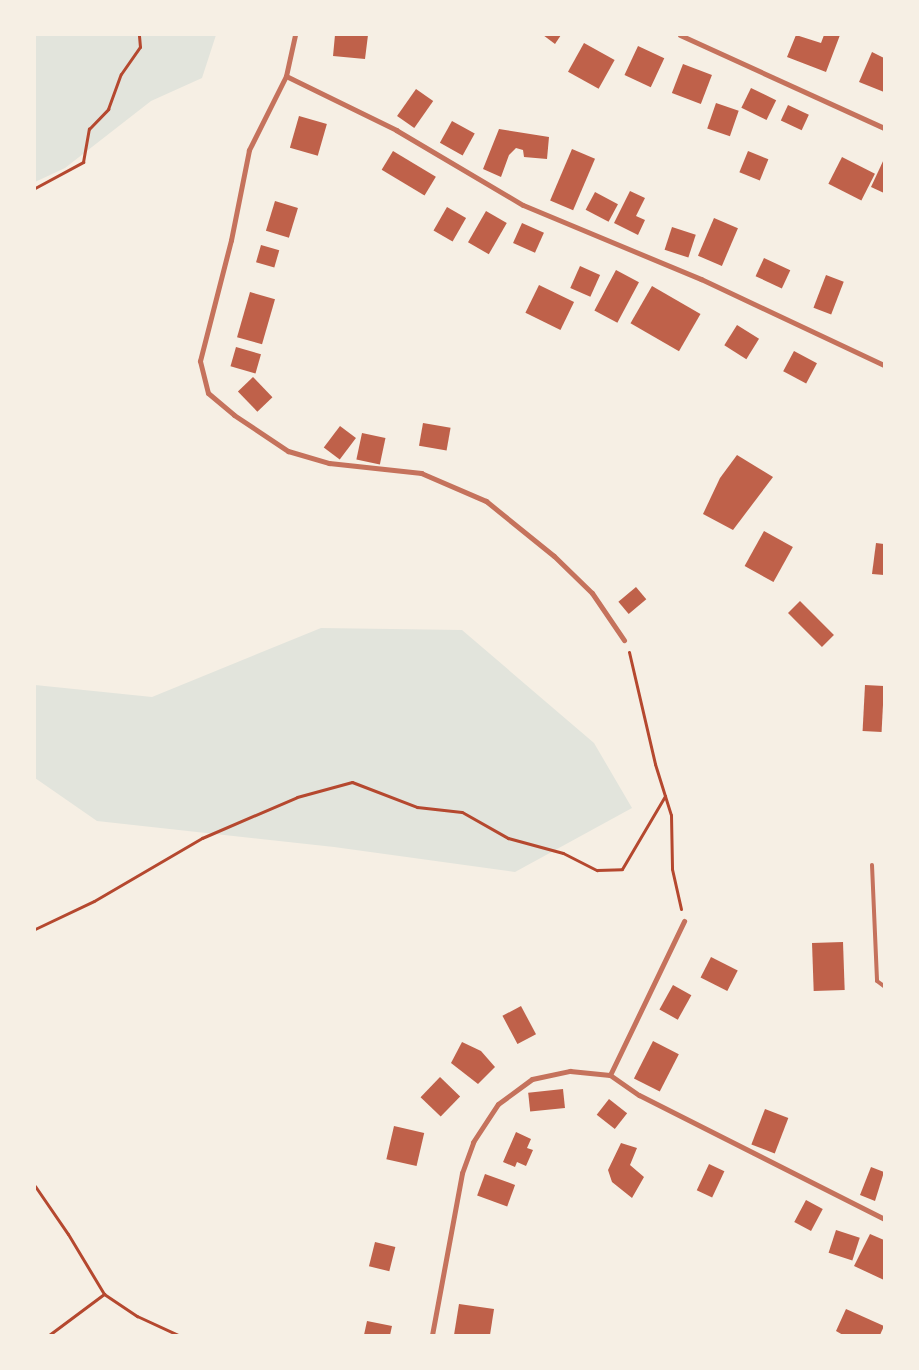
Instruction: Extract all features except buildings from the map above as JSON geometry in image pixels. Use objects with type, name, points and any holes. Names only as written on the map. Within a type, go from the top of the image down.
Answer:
[{"type":"street","points":[[295,35],[286,76],[250,150],[231,240],[200,361],[208,393],[234,415],[288,451],[329,463],[421,473],[486,501],[554,556],[592,593],[624,640]]},
{"type":"street","points":[[680,35],[884,128]]},
{"type":"street","points":[[286,76],[396,130],[524,205],[701,278],[884,365]]},
{"type":"street","points":[[610,1075],[684,922]]},
{"type":"street","points":[[432,1335],[462,1173],[473,1142],[498,1104],[532,1079],[570,1071],[610,1075],[639,1095],[884,1219]]},
{"type":"lane","points":[[872,865],[877,980],[884,986]]},
{"type":"path","points":[[35,188],[83,162],[90,129],[108,109],[121,74],[140,47],[139,35]]},
{"type":"path","points":[[624,640],[632,661],[644,723],[672,815],[672,869],[684,922]]},
{"type":"path","points":[[35,929],[94,901],[202,838],[297,797],[352,782],[418,807],[462,812],[508,838],[563,853],[597,870],[622,869],[665,796]]},
{"type":"path","points":[[35,1186],[68,1234],[104,1294],[137,1316],[178,1335]]},
{"type":"path","points":[[49,1335],[104,1294]]},
{"type":"shaded area","points":[[35,35],[216,35],[202,78],[151,101],[65,168],[35,182]]},
{"type":"shaded area","points":[[321,628],[462,630],[594,743],[632,808],[515,872],[334,847],[97,821],[35,778],[35,685],[152,697]]}]
